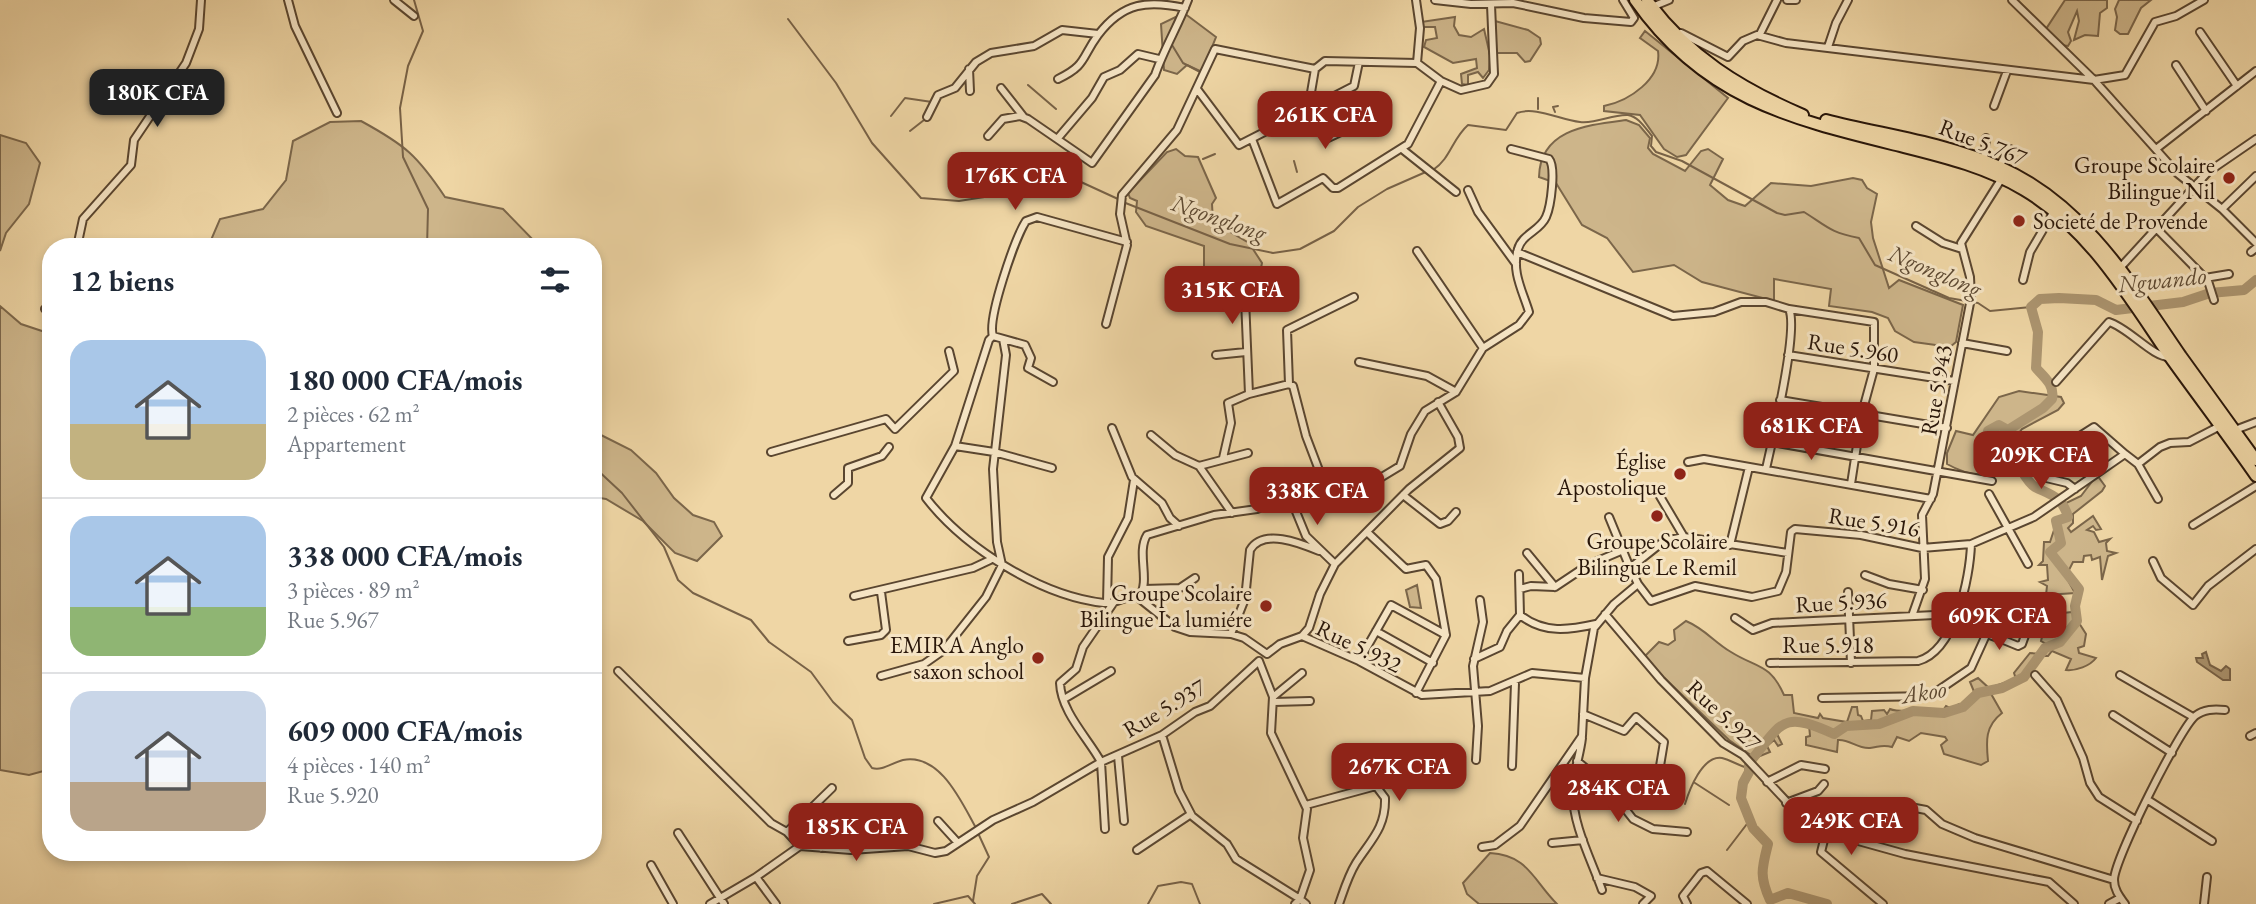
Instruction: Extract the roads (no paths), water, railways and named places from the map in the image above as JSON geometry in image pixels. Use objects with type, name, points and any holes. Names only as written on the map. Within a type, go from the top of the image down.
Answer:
[{"type":"highway","points":[[1635,0],[1683,55],[1713,78],[1761,106],[1801,121],[1964,162],[2003,178],[2053,211],[2116,271],[2256,460]]},
{"type":"highway","name":"Rue 5.767","points":[[1652,4],[1688,48],[1716,70],[1765,98],[1804,115],[1923,142],[1999,166],[2057,201],[2076,217],[2116,271]]},
{"type":"highway","points":[[2153,323],[2171,357],[2256,476]]},
{"type":"street","points":[[80,238],[83,219],[131,165],[134,140],[186,63],[199,29],[201,0]]},
{"type":"street","points":[[288,0],[295,26],[337,113]]},
{"type":"street","points":[[394,0],[414,16]]},
{"type":"street","points":[[1000,88],[1024,117],[1092,163],[1155,75],[1159,59],[1188,0]]},
{"type":"street","points":[[1416,0],[1420,38],[1418,63]]},
{"type":"street","points":[[1435,0],[1491,5],[1513,3],[1584,18],[1631,22],[1634,18],[1623,0]]},
{"type":"street","points":[[1652,4],[1669,0]]},
{"type":"street","points":[[1760,34],[1777,0]]},
{"type":"street","points":[[1787,0],[1796,0]]},
{"type":"street","points":[[1828,47],[1848,0]]},
{"type":"street","points":[[2012,0],[2094,80],[2194,187],[2222,209],[2254,248]]},
{"type":"street","points":[[1652,4],[1683,35],[1728,57],[1745,39],[1760,34],[1786,43],[2094,80],[2125,75],[2155,22],[2176,16],[2204,0]]},
{"type":"street","points":[[1058,79],[1079,68],[1098,34],[1137,4],[1158,1],[1185,8]]},
{"type":"street","points":[[1358,124],[1328,138],[1307,110],[1315,69],[1325,61],[1418,63],[1441,81],[1461,90],[1490,82],[1494,74],[1491,5]]},
{"type":"street","points":[[927,117],[938,95],[955,88],[969,69],[991,53],[1034,46],[1062,30],[1098,34]]},
{"type":"street","points":[[2200,32],[2237,86]]},
{"type":"street","points":[[1107,324],[1127,242],[1120,214],[1122,195],[1177,130],[1217,48],[1315,69]]},
{"type":"street","points":[[1058,138],[1105,76],[1122,69],[1138,54],[1159,59]]},
{"type":"street","points":[[1197,89],[1218,114],[1237,144],[1252,139],[1354,86],[1359,62]]},
{"type":"street","points":[[2176,65],[2206,111]]},
{"type":"street","points":[[969,69],[970,91]]},
{"type":"street","points":[[1994,106],[2007,71]]},
{"type":"street","points":[[2156,149],[2256,71]]},
{"type":"street","points":[[1252,139],[1278,204],[1322,178],[1333,188],[1338,188],[1358,173],[1402,149],[1424,118],[1441,81]]},
{"type":"street","points":[[988,136],[1003,119],[1024,117]]},
{"type":"street","points":[[1984,160],[1986,138]]},
{"type":"street","points":[[2116,271],[2158,230],[2214,167],[2256,139]]},
{"type":"street","points":[[1402,149],[1456,192]]},
{"type":"street","points":[[1127,242],[1037,217],[1029,218],[1023,223],[992,333],[955,446],[926,498],[990,560],[1052,589],[1111,602],[1131,596],[1139,597],[1144,589],[1145,538],[1214,515],[1257,509],[1325,485],[1362,488],[1400,466],[1411,434],[1425,411],[1456,392],[1483,348],[1520,325],[1529,312],[1519,288],[1517,252],[1521,242],[1546,218],[1554,169],[1549,159],[1511,149]]},
{"type":"street","points":[[1999,166],[2010,149]]},
{"type":"street","points":[[2222,209],[2256,176]]},
{"type":"street","points":[[1916,226],[1943,243],[1962,249],[1964,235],[2003,178]]},
{"type":"street","points":[[1468,190],[1478,212],[1516,264]]},
{"type":"street","points":[[2023,281],[2030,252],[2053,211]]},
{"type":"street","points":[[2158,230],[2205,278],[2213,290],[2214,300]]},
{"type":"street","name":"Rue 5.943","points":[[1912,616],[1923,590],[1922,516],[1931,499],[1938,472],[1970,301],[1970,277],[1962,249]]},
{"type":"street","points":[[1417,251],[1483,348]]},
{"type":"street","points":[[1517,252],[1673,316],[1714,312],[1741,302],[1766,302],[1791,313],[1874,322],[1874,369],[1862,413],[1851,484]]},
{"type":"street","points":[[2205,278],[2228,274]]},
{"type":"street","points":[[1325,485],[1306,436],[1294,388],[1289,384],[1287,330],[1354,298]]},
{"type":"street","points":[[1245,299],[1249,394]]},
{"type":"street","points":[[1766,469],[1788,355],[1791,313]]},
{"type":"street","points":[[2056,382],[2109,322],[2134,335],[2158,354],[2171,357]]},
{"type":"street","points":[[992,333],[1025,345],[1031,358],[1028,368],[1031,372],[1053,382]]},
{"type":"street","points":[[881,676],[924,664],[944,650],[986,597],[1002,565],[994,507],[994,452],[1005,366],[1003,339]]},
{"type":"street","points":[[1962,343],[2007,351]]},
{"type":"street","points":[[771,452],[886,419],[895,429],[954,371],[949,351]]},
{"type":"street","points":[[1216,355],[1246,352]]},
{"type":"street","name":"Rue 5.960","points":[[1788,355],[1954,382]]},
{"type":"street","points":[[1359,362],[1427,376],[1456,392]]},
{"type":"street","points":[[1223,458],[1230,428],[1228,403],[1249,394],[1289,384]]},
{"type":"street","points":[[1780,400],[1947,428]]},
{"type":"street","points":[[1302,636],[1309,628],[1320,594],[1335,564],[1404,495],[1460,448],[1458,437],[1438,402]]},
{"type":"street","points":[[2235,430],[2256,422]]},
{"type":"street","points":[[2138,464],[2160,447],[2189,442],[2220,426]]},
{"type":"street","points":[[2075,489],[2067,483],[2042,477],[2037,468],[2039,462],[2094,427],[2138,464],[2158,499]]},
{"type":"street","points":[[1112,428],[1126,469],[1134,480],[1162,503],[1170,518],[1179,526]]},
{"type":"street","points":[[1151,435],[1175,455],[1199,466],[1232,513]]},
{"type":"street","points":[[1772,442],[1992,481]]},
{"type":"street","points":[[955,446],[994,452],[1052,468]]},
{"type":"street","points":[[834,495],[848,483],[848,468],[882,456],[889,447]]},
{"type":"street","points":[[1199,466],[1248,453]]},
{"type":"street","name":"Rue 5.916","points":[[1638,584],[1651,601],[1675,591],[1703,587],[1752,597],[1778,592],[1786,572],[1791,532],[1795,529],[1861,535],[1923,548],[1971,544],[2007,530],[2060,500],[2125,454]]},
{"type":"street","points":[[1688,462],[1703,459],[1931,499]]},
{"type":"street","points":[[1730,545],[1749,467]]},
{"type":"street","points":[[1105,829],[1101,762],[1063,699],[1061,680],[1076,669],[1083,647],[1111,602],[1108,557],[1128,518],[1134,480]]},
{"type":"street","points":[[2193,525],[2256,486]]},
{"type":"street","points":[[1655,488],[1684,537]]},
{"type":"street","points":[[1989,494],[2028,564]]},
{"type":"street","points":[[1404,495],[1440,524],[1456,512]]},
{"type":"street","points":[[1290,497],[1306,536],[1335,564]]},
{"type":"street","points":[[1602,890],[1583,840],[1573,800],[1592,633],[1605,614],[1638,584],[1621,551],[1609,517]]},
{"type":"street","points":[[1367,532],[1406,569],[1428,566],[1436,579],[1446,635],[1416,694]]},
{"type":"street","points":[[1630,568],[1664,541],[1684,537],[1787,553]]},
{"type":"street","points":[[1231,634],[1245,599],[1250,550],[1253,544],[1268,538],[1303,544],[1319,551]]},
{"type":"street","name":"Rue 5.918","points":[[1770,663],[1851,663],[1923,659],[1940,648],[1952,622],[1969,579],[1971,544]]},
{"type":"street","points":[[2153,561],[2161,578],[2193,605],[2207,586],[2256,549]]},
{"type":"street","points":[[1520,589],[1531,586],[1555,587],[1588,565],[1621,551]]},
{"type":"street","points":[[1527,554],[1555,587]]},
{"type":"street","points":[[854,596],[881,592],[973,568],[990,560]]},
{"type":"street","points":[[1474,659],[1500,647],[1508,628],[1520,615],[1518,574]]},
{"type":"street","points":[[1865,575],[1889,584],[1923,590]]},
{"type":"street","points":[[1144,589],[1180,588],[1195,578]]},
{"type":"street","points":[[848,640],[881,635],[886,630],[881,592]]},
{"type":"street","points":[[1848,592],[1851,663]]},
{"type":"street","name":"Rue 5.932","points":[[1139,597],[1175,627],[1190,632],[1231,634],[1244,638],[1266,654],[1302,636],[1359,661],[1416,694],[1430,696],[1475,692],[1515,682],[1532,673],[1585,678]]},
{"type":"street","points":[[1476,760],[1478,726],[1474,659],[1483,622],[1480,600]]},
{"type":"street","points":[[1359,661],[1393,605],[1446,635]]},
{"type":"street","points":[[2001,639],[2008,607]]},
{"type":"street","name":"Rue 5.927","points":[[1605,614],[1689,708],[1723,743],[1743,755],[1807,822],[1826,832],[1905,854],[2049,882],[2074,904]]},
{"type":"street","name":"Rue 5.936","points":[[1735,618],[1754,630],[1772,623],[1955,614]]},
{"type":"street","points":[[1520,615],[1544,628],[1567,630],[1596,624]]},
{"type":"street","points":[[1952,622],[2018,646],[2022,644],[2027,630]]},
{"type":"street","points":[[1376,631],[1433,663]]},
{"type":"street","points":[[1822,698],[1930,696],[1971,668],[1986,635]]},
{"type":"street","name":"Rue 5.937","points":[[800,846],[908,846],[935,853],[946,851],[993,820],[1033,802],[1101,762],[1162,735],[1195,712],[1210,706],[1259,662],[1274,700],[1271,733],[1306,805]]},
{"type":"street","points":[[618,671],[771,823],[787,832],[800,846],[723,901],[710,904]]},
{"type":"street","points":[[1063,699],[1111,671]]},
{"type":"street","points":[[1274,700],[1302,673]]},
{"type":"street","points":[[2035,675],[2057,700],[2083,758],[2090,783],[2099,797],[2137,821]]},
{"type":"street","points":[[2120,675],[2193,717]]},
{"type":"street","points":[[1512,766],[1515,682]]},
{"type":"street","points":[[1274,700],[1310,701]]},
{"type":"street","points":[[2109,904],[2123,901],[2114,880],[2137,821],[2193,717],[2213,709],[2225,710]]},
{"type":"street","points":[[1583,715],[1624,731],[1636,717],[1664,742],[1660,766]]},
{"type":"street","points":[[2113,715],[2172,753]]},
{"type":"street","points":[[1162,735],[1179,791],[1191,814],[1227,844],[1236,859],[1300,902],[1310,870],[1303,838],[1306,805],[1376,786],[1380,788],[1385,798],[1384,814],[1374,842],[1355,865],[1339,904]]},
{"type":"street","points":[[1482,848],[1495,845],[1520,826],[1582,736]]},
{"type":"street","points":[[1118,756],[1124,821]]},
{"type":"street","points":[[1577,761],[1607,786],[1633,819],[1653,829],[1688,832]]},
{"type":"street","points":[[1767,782],[1801,765],[1825,769]]},
{"type":"street","points":[[1786,803],[1818,791],[1824,784]]},
{"type":"street","points":[[787,832],[832,788]]},
{"type":"street","points":[[2148,800],[2212,841]]},
{"type":"street","points":[[1910,807],[1926,810],[1942,824],[1975,838],[2114,880]]},
{"type":"street","points":[[803,817],[821,848],[859,811]]},
{"type":"street","points":[[1136,850],[1191,814]]},
{"type":"street","points":[[938,821],[958,843]]},
{"type":"street","points":[[867,847],[864,838],[872,824]]},
{"type":"street","points":[[1826,832],[1821,852],[1883,904]]},
{"type":"street","points":[[678,833],[723,901]]},
{"type":"street","points":[[1552,844],[1583,840]]},
{"type":"street","points":[[651,865],[673,904]]},
{"type":"street","points":[[1686,903],[1683,896],[1701,873],[1707,870],[1747,904]]},
{"type":"street","points":[[756,877],[776,904]]},
{"type":"street","points":[[2204,904],[2207,877]]},
{"type":"street","points":[[1597,878],[1635,887],[1651,896],[1643,904]]},
{"type":"waterway","points":[[414,0],[423,31],[408,66],[400,108],[403,157],[428,209],[427,238]]},
{"type":"waterway","name":"Ngonglong","points":[[788,19],[836,83],[872,143],[921,198],[959,201],[1081,182],[1118,199]]},
{"type":"waterway","points":[[1172,45],[1183,63],[1202,73]]},
{"type":"waterway","points":[[1028,85],[1056,109]]},
{"type":"waterway","points":[[891,116],[905,98],[932,102]]},
{"type":"waterway","points":[[1538,98],[1538,109]]},
{"type":"waterway","points":[[1555,112],[1553,107],[1558,106]]},
{"type":"waterway","name":"Ngonglong","points":[[1433,170],[1444,160],[1468,125],[1506,130],[1517,113],[1524,111],[1586,122],[1628,115],[1639,120],[1652,136],[1651,146],[1656,152],[1682,161],[1777,213],[1785,215],[1804,212],[1835,231],[1859,238],[1875,265],[1949,298],[1978,303],[1990,311],[2031,307]]},
{"type":"waterway","points":[[910,131],[924,120]]},
{"type":"waterway","points":[[1203,159],[1215,154]]},
{"type":"waterway","points":[[1294,161],[1297,172]]},
{"type":"waterway","name":"Ngonglong","points":[[1123,202],[1230,244],[1273,253],[1300,249],[1334,231],[1358,207],[1387,189],[1428,171]]},
{"type":"waterway","name":"Akoo","points":[[1827,904],[1788,893],[1770,900],[1764,884],[1764,860],[1768,844],[1753,828],[1741,798],[1749,763],[1769,738],[1784,724],[1793,722],[1834,734],[1846,726],[1879,724],[1913,711],[1944,713],[1963,707],[1978,693],[2002,688],[2024,677],[2045,648],[2060,642],[2077,621],[2075,606],[2079,589],[2050,552],[2061,543],[2056,521],[2068,517],[2066,510],[2055,497],[2032,485],[2017,463],[2006,468],[1998,463],[1986,446],[1988,431],[1999,425],[2008,430],[2043,408],[2052,399],[2050,385],[2036,368],[2038,332],[2031,307],[2040,299],[2059,298],[2096,300],[2116,310],[2183,302],[2210,293],[2244,290],[2256,280]]},
{"type":"waterway","points":[[602,474],[622,493],[664,547],[678,580],[693,593],[751,620],[769,642],[811,672],[833,702],[852,720],[865,758],[872,768],[883,768],[903,760],[928,764],[948,781],[976,828]]},
{"type":"waterway","points":[[1685,804],[1698,775],[1708,762],[1722,758],[1748,768]]},
{"type":"waterway","points":[[1695,783],[1729,805]]},
{"type":"waterway","points":[[1727,850],[1750,820]]},
{"type":"waterway","points":[[973,901],[977,876],[989,857],[978,833]]},
{"type":"waterway","name":"Akoo","points":[[1148,904],[1158,886],[1181,882],[1192,884],[1200,904]]},
{"type":"waterway","name":"Akoo","points":[[1012,904],[1042,894],[1051,904]]},
{"type":"waterway","name":"Akoo","points":[[934,904],[968,896],[975,904]]},
{"type":"place","name":"Groupe Scolaire Bilingue Nil","points":[[2229,178]]},
{"type":"place","name":"Societé de Provende","points":[[2019,221]]},
{"type":"place","name":"Église Apostolique","points":[[1680,474]]},
{"type":"place","name":"Groupe Scolaire Bilingue Le Remil","points":[[1657,516]]},
{"type":"place","name":"Groupe Scolaire Bilingue La lumiére","points":[[1266,606]]},
{"type":"place","name":"EMIRA Anglo saxon school","points":[[1038,658]]},
{"type":"water label","name":"Ngwando","points":[[2162,280]]}]
